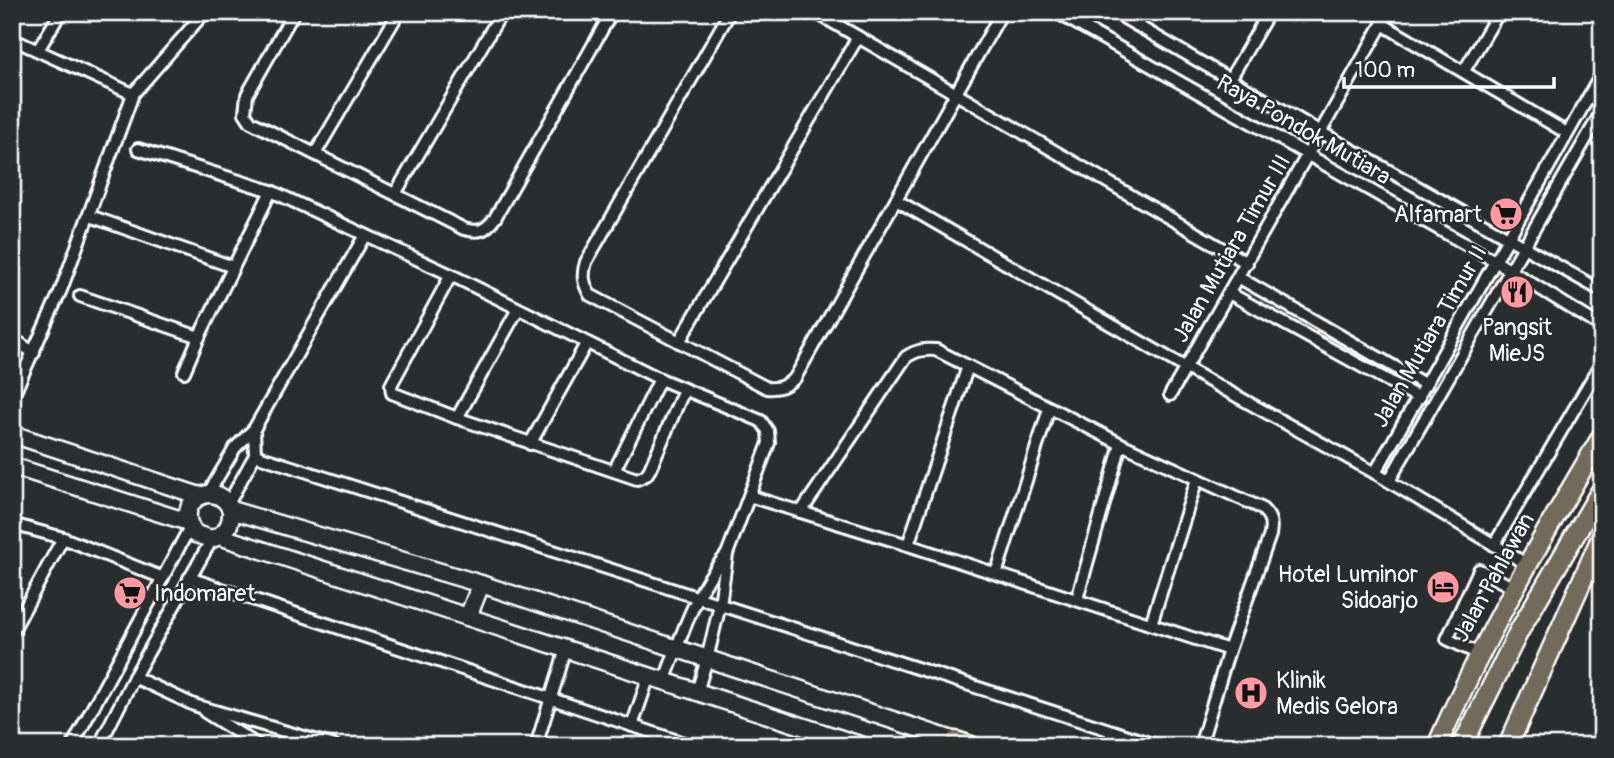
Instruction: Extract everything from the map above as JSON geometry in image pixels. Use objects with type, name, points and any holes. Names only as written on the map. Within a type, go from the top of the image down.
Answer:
[{"type":"main road","points":[[12,434],[204,495],[216,495],[230,507],[481,584],[960,744]]},
{"type":"main road","name":"Jalan Pahlawan","points":[[1437,746],[1479,653],[1526,564],[1602,436]]},
{"type":"main road","points":[[12,466],[189,524]]},
{"type":"main road","points":[[1462,746],[1519,631],[1602,489]]},
{"type":"main road","points":[[204,495],[188,510],[189,524],[195,534],[468,617],[863,746]]},
{"type":"main road","points":[[215,538],[230,526],[230,507]]},
{"type":"main road","points":[[1508,746],[1602,536]]},
{"type":"main road","points":[[468,617],[481,584]]},
{"type":"street","points":[[38,50],[61,12]]},
{"type":"street","points":[[12,398],[34,353],[90,216],[133,94],[205,12]]},
{"type":"street","points":[[294,12],[247,95],[245,113],[251,122],[464,229],[477,233],[487,229],[495,218],[612,12]]},
{"type":"street","points":[[315,154],[399,12]]},
{"type":"street","points":[[395,194],[502,12]]},
{"type":"street","points":[[730,12],[586,262],[584,285],[590,295],[767,388],[785,386],[795,378],[1002,12]]},
{"type":"street","points":[[815,12],[1247,263]]},
{"type":"street","name":"Raya Pondok Mutiara","points":[[1056,12],[1495,261],[1602,327]]},
{"type":"street","name":"Raya Pondok Mutiara","points":[[1114,12],[1134,17],[1230,79],[1322,133],[1602,291]]},
{"type":"street","points":[[1230,79],[1269,12]]},
{"type":"street","name":"Jalan Mutiara Timur III","points":[[1170,395],[1389,12]]},
{"type":"street","points":[[1464,71],[1499,12]]},
{"type":"street","points":[[1382,24],[1567,133]]},
{"type":"street","points":[[679,342],[858,37]]},
{"type":"street","points":[[12,39],[133,94]]},
{"type":"street","name":"Jalan Mutiara Timur II","points":[[1375,473],[1602,73]]},
{"type":"street","name":"Jalan Mutiara Timur II","points":[[1389,481],[1602,111]]},
{"type":"street","points":[[138,149],[271,191],[451,275],[660,379],[761,421],[768,431],[769,443],[727,554],[720,605],[708,659],[697,692]]},
{"type":"street","points":[[184,372],[271,191]]},
{"type":"street","points":[[896,201],[1389,481],[1526,564]]},
{"type":"street","points":[[90,216],[233,267]]},
{"type":"street","points":[[204,495],[235,448],[254,429],[365,235]]},
{"type":"street","points":[[451,275],[390,389],[392,393],[530,444],[637,479],[646,475],[684,390]]},
{"type":"street","points":[[1238,277],[1426,385]]},
{"type":"street","points":[[1229,293],[1419,398]]},
{"type":"street","points":[[80,296],[199,337]]},
{"type":"street","points":[[457,418],[518,309]]},
{"type":"street","points":[[12,338],[34,353]]},
{"type":"street","points":[[530,444],[586,344]]},
{"type":"street","points":[[801,512],[906,357],[917,350],[936,350],[1121,444],[1261,508],[1272,522],[1270,535],[1192,746]]},
{"type":"street","points":[[1494,545],[1602,362]]},
{"type":"street","points":[[908,545],[968,366]]},
{"type":"street","points":[[614,471],[660,379]]},
{"type":"street","points":[[996,574],[1049,408]]},
{"type":"street","points":[[230,507],[256,455],[254,429]]},
{"type":"street","points":[[1077,599],[1121,444]]},
{"type":"street","points":[[256,455],[1158,746]]},
{"type":"street","points":[[1151,624],[1197,479]]},
{"type":"street","points":[[749,496],[1077,599],[1226,649]]},
{"type":"street","points":[[12,524],[63,538],[163,578]]},
{"type":"street","points":[[72,746],[163,578],[189,524]]},
{"type":"street","points":[[12,632],[63,538]]},
{"type":"street","points":[[99,746],[134,677],[215,538]]},
{"type":"street","points":[[632,726],[676,648],[710,572],[727,554]]},
{"type":"street","points":[[1479,653],[1447,639],[1479,569],[1514,588]]},
{"type":"street","points":[[190,578],[693,746]]},
{"type":"street","points":[[536,746],[566,649]]},
{"type":"street","points":[[1200,746],[1226,649]]},
{"type":"street","points":[[134,677],[194,705],[259,746]]},
{"type":"street","points":[[194,705],[335,746]]},
{"type":"street","points":[[1108,746],[1112,731]]},
{"type":"place","name":"Alfamart","points":[[1506,214]]},
{"type":"place","name":"Pangsit MieJS","points":[[1517,292]]},
{"type":"place","name":"Hotel Luminor Sidoarjo","points":[[1443,587]]},
{"type":"place","name":"Indomaret","points":[[130,593]]},
{"type":"place","name":"Klinik Medis Gelora","points":[[1251,693]]}]
